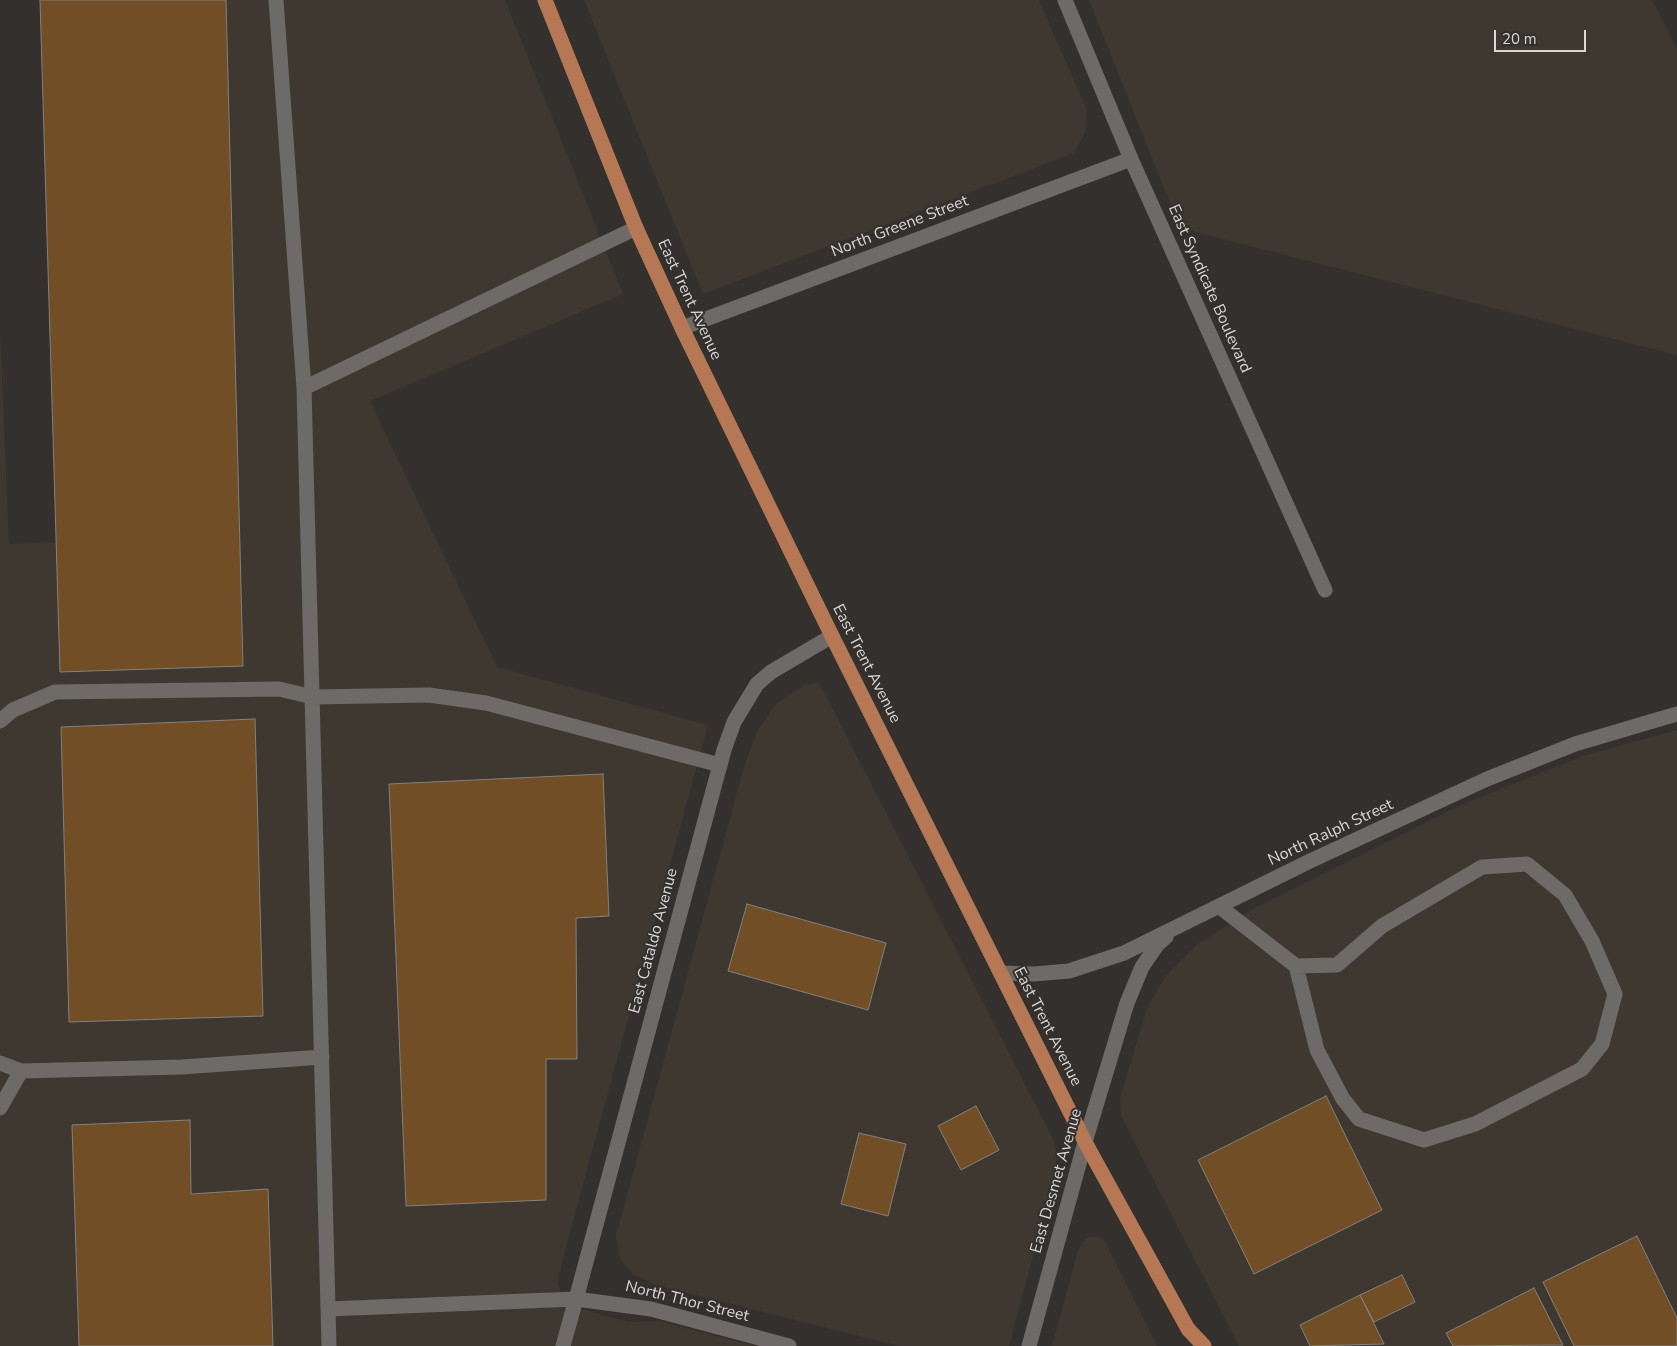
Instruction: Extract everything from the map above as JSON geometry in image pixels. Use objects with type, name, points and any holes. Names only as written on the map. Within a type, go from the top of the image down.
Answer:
[{"type":"main road","name":"East Trent Avenue","points":[[545,0],[636,228],[682,328],[832,636],[1085,1142],[1188,1329],[1204,1346]]},
{"type":"main road","name":"East Trent Avenue","points":[[1188,1329],[1191,1346]]},
{"type":"street","points":[[276,0],[304,388],[329,1346]]},
{"type":"street","name":"East Syndicate Boulevard","points":[[1065,0],[1131,159],[1325,590]]},
{"type":"street","name":"North Greene Street","points":[[682,328],[1131,159]]},
{"type":"street","points":[[304,388],[636,228]]},
{"type":"street","name":"East Cataldo Avenue","points":[[563,1346],[720,765],[734,722],[757,684],[777,668],[832,636]]},
{"type":"street","points":[[0,721],[14,710],[55,692],[279,689],[313,697],[429,695],[458,697],[720,765]]},
{"type":"street","name":"North Ralph Street","points":[[1001,973],[1034,974],[1069,971],[1124,953],[1182,926],[1310,861],[1536,758],[1611,732],[1677,714]]},
{"type":"street","points":[[1220,906],[1296,966],[1317,1050],[1343,1099],[1359,1120],[1424,1140],[1475,1124],[1582,1069],[1602,1044],[1615,994],[1592,941],[1564,894],[1527,864],[1482,867],[1382,926],[1337,965],[1296,966]]},
{"type":"street","name":"East Desmet Avenue","points":[[1029,1346],[1085,1142],[1135,983],[1142,967],[1157,945],[1182,926]]},
{"type":"street","points":[[0,1063],[21,1071],[182,1067],[322,1057]]},
{"type":"street","points":[[0,1108],[21,1071]]},
{"type":"street","name":"North Thor Street","points":[[328,1309],[576,1299],[652,1309],[789,1346]]},
{"type":"shaded area","points":[[40,0],[505,0],[623,294],[370,401],[497,667],[708,725],[559,1273],[558,1285],[563,1296],[584,1310],[629,1322],[658,1321],[756,1346],[0,1346],[0,330],[9,544],[56,542]]},
{"type":"shaded area","points":[[584,0],[1039,0],[1087,110],[1085,133],[1074,153],[703,294]]},
{"type":"shaded area","points":[[1089,0],[1652,0],[1677,48],[1677,355],[1180,228]]},
{"type":"shaded area","points":[[819,682],[1053,1139],[1057,1154],[1056,1169],[1009,1346],[900,1346],[656,1285],[633,1274],[620,1259],[616,1236],[744,767],[757,731],[776,704],[805,685]]},
{"type":"shaded area","points":[[1677,730],[1677,1346],[1239,1346],[1121,1116],[1120,1098],[1147,1008],[1164,978],[1198,944],[1255,908],[1461,805],[1586,755]]},
{"type":"shaded area","points":[[1096,1236],[1104,1240],[1157,1346],[1052,1346],[1078,1251],[1088,1237]]},
{"type":"building","points":[[40,0],[226,0],[243,666],[60,672]]},
{"type":"building","points":[[255,719],[263,1016],[69,1022],[61,727]]},
{"type":"building","points":[[603,774],[609,916],[576,918],[577,1059],[546,1059],[546,1200],[406,1206],[389,784]]},
{"type":"building","points":[[747,904],[886,943],[868,1010],[728,971]]},
{"type":"building","points":[[1326,1096],[1382,1210],[1254,1274],[1198,1160]]},
{"type":"building","points":[[976,1106],[999,1150],[961,1170],[938,1126]]},
{"type":"building","points":[[190,1120],[191,1194],[268,1189],[273,1346],[79,1346],[72,1125]]},
{"type":"building","points":[[859,1133],[906,1144],[888,1216],[841,1204]]},
{"type":"building","points":[[1637,1236],[1677,1318],[1677,1346],[1574,1346],[1543,1282]]},
{"type":"building","points":[[1402,1275],[1415,1302],[1374,1322],[1360,1295]]},
{"type":"building","points":[[1534,1288],[1563,1345],[1453,1346],[1446,1333]]},
{"type":"building","points":[[1360,1295],[1384,1344],[1310,1346],[1300,1325]]}]
